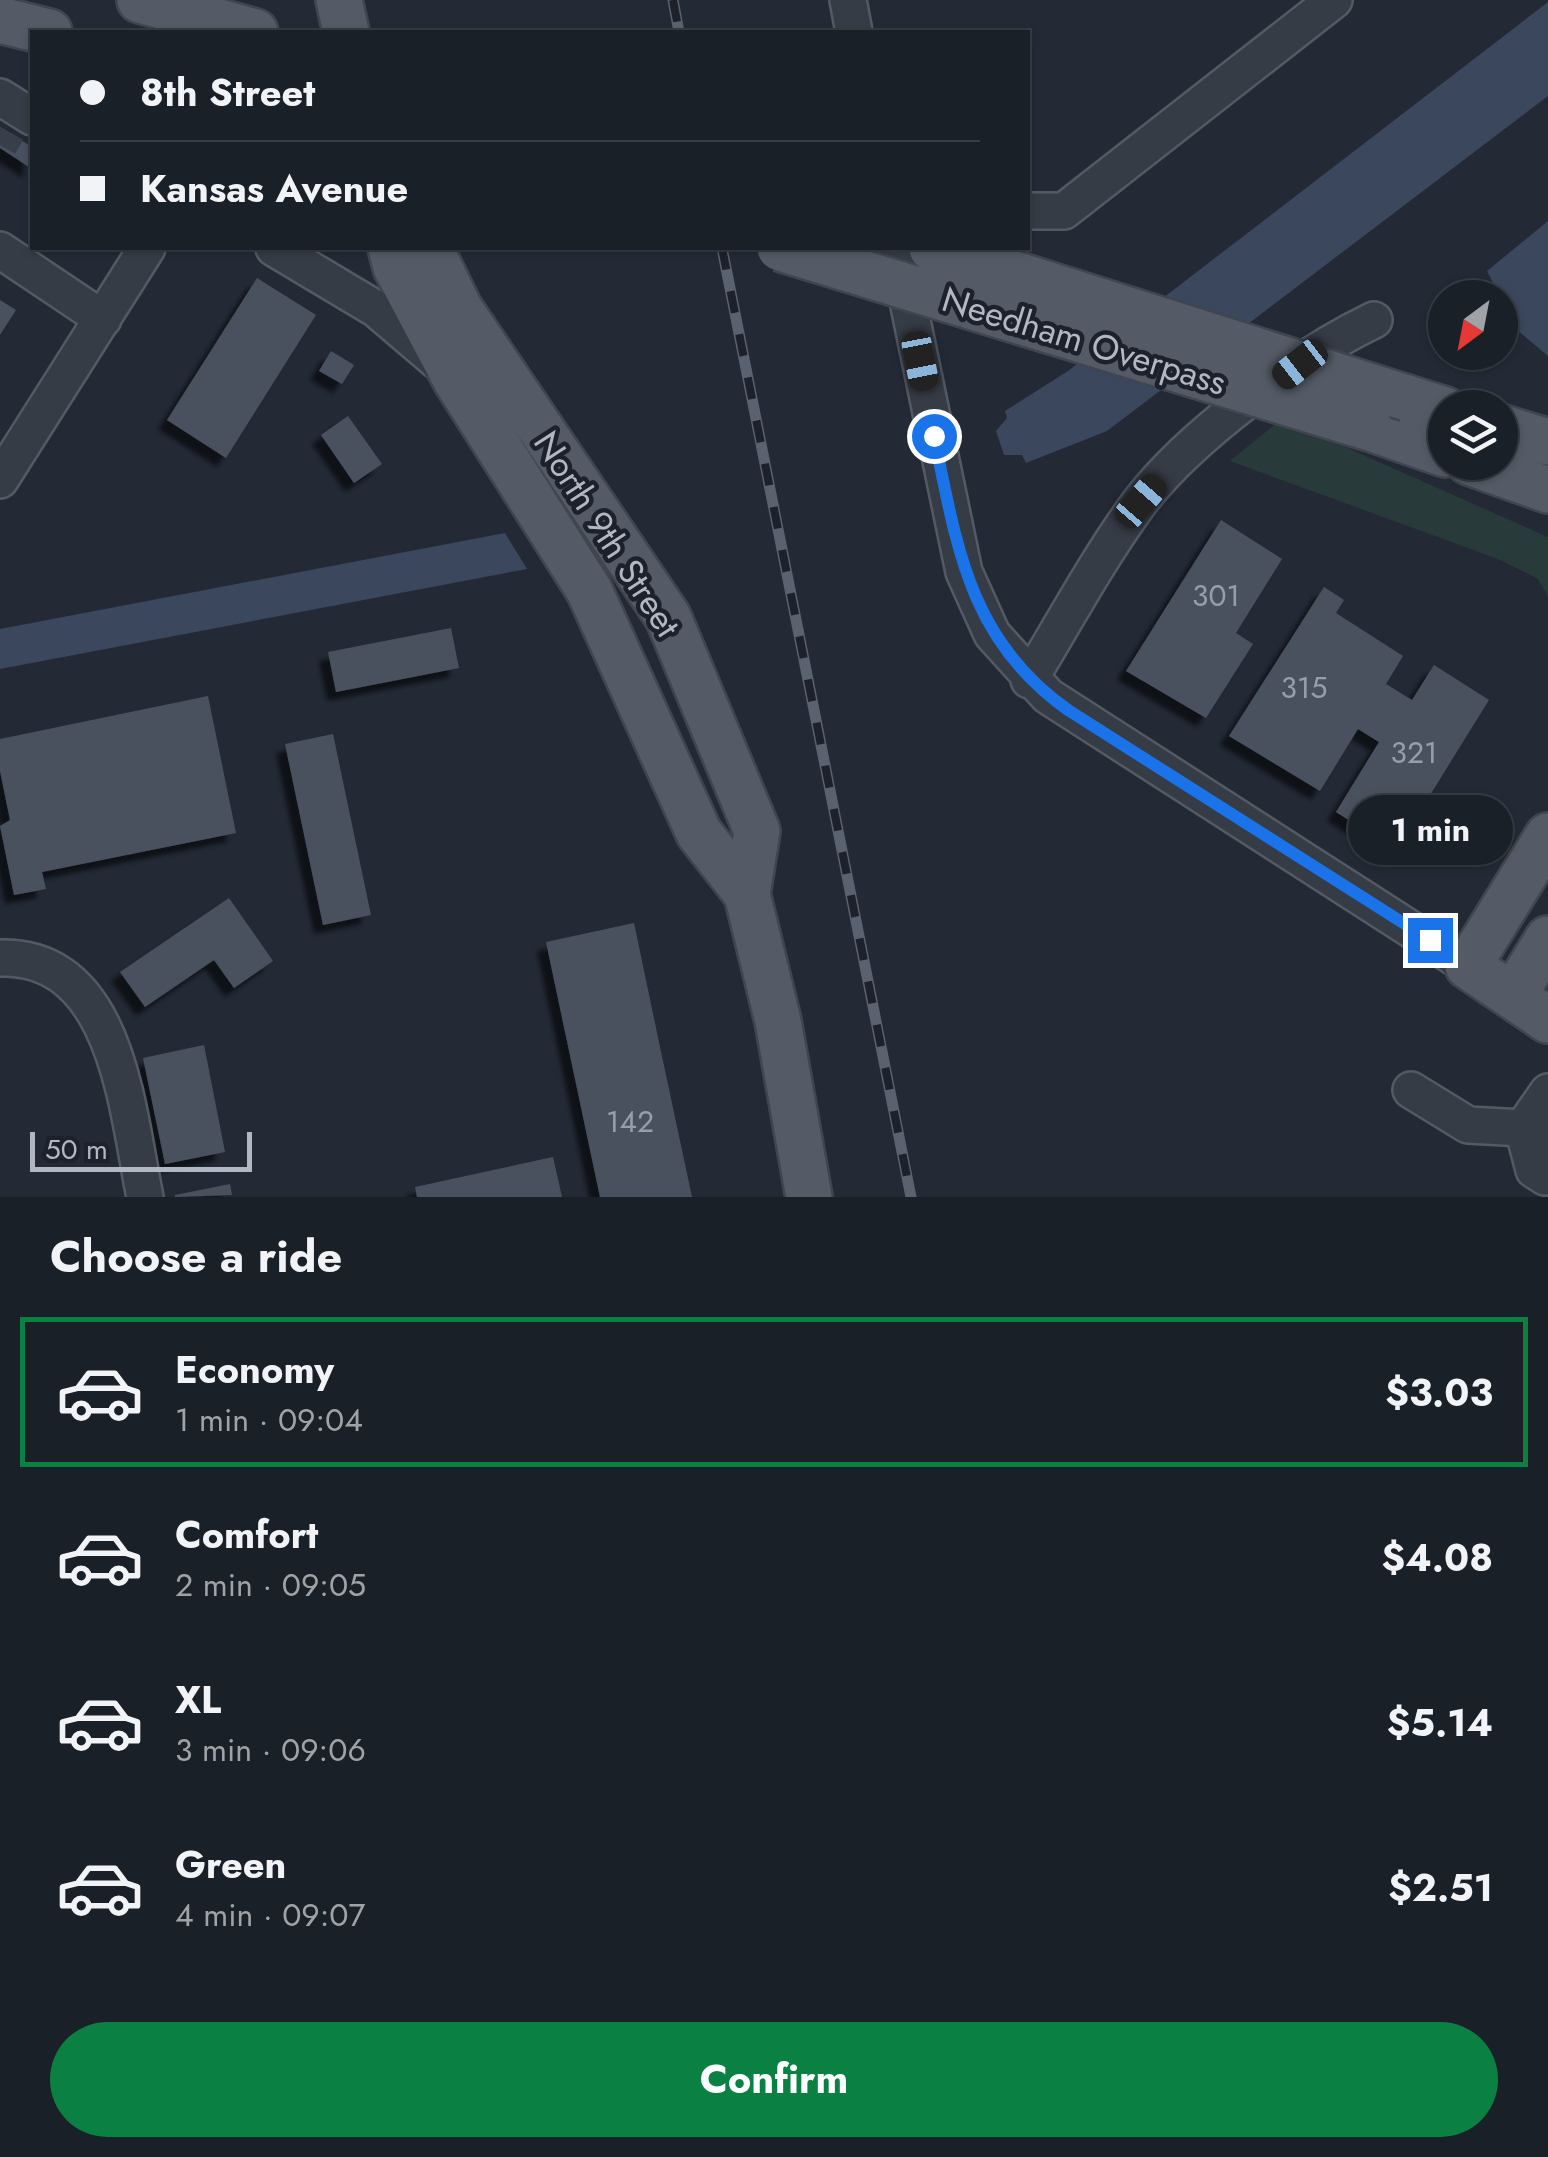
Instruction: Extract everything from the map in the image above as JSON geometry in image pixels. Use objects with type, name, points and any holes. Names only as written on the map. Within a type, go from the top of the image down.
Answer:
[{"type":"main road","points":[[140,0],[245,30]]},
{"type":"main road","points":[[339,0],[346,30]]},
{"type":"main road","points":[[0,20],[40,30]]},
{"type":"main road","name":"North 9th Street","points":[[392,250],[396,267],[456,380],[589,590],[700,832],[747,894]]},
{"type":"main road","name":"North 9th Street","points":[[431,250],[459,308],[668,617],[757,831],[747,894],[778,1022],[809,1197]]},
{"type":"main road","name":"Needham Overpass","points":[[787,250],[1428,448]]},
{"type":"main road","name":"Needham Overpass","points":[[938,250],[1426,404]]},
{"type":"main road","points":[[1518,433],[1548,442]]},
{"type":"main road","points":[[1530,484],[1548,516]]},
{"type":"main road","points":[[1548,836],[1468,966],[1531,1008],[1548,939]]},
{"type":"street","points":[[848,0],[854,30]]},
{"type":"street","points":[[1030,211],[1064,210],[1334,0]]},
{"type":"street","points":[[0,480],[146,250]]},
{"type":"street","points":[[277,250],[376,309],[456,380]]},
{"type":"street","points":[[897,250],[964,572],[992,634],[1029,680],[1068,710],[1468,966]]},
{"type":"street","points":[[23,255],[103,319]]},
{"type":"street","points":[[1029,680],[1118,534],[1167,471],[1328,342],[1374,320]]},
{"type":"street","points":[[0,958],[28,959],[58,969],[98,1017],[119,1072],[145,1197]]},
{"type":"street","points":[[1410,1090],[1468,1125],[1539,1150],[1548,1092]]},
{"type":"shaded area","points":[[1274,425],[1345,447],[1548,537],[1548,596],[1537,578],[1498,559],[1230,461]]},
{"type":"water","points":[[1548,2],[1548,96],[1107,431],[1026,463],[1022,455],[1004,455],[996,431],[1007,418],[1005,411],[1068,371]]},
{"type":"water","points":[[1548,221],[1548,356],[1518,331],[1518,280],[1492,280],[1487,271]]},
{"type":"water","points":[[505,533],[527,569],[0,669],[0,629]]},
{"type":"building","points":[[0,127],[30,146],[30,168],[0,148]]},
{"type":"building","points":[[257,278],[316,315],[226,458],[167,420]]},
{"type":"building","points":[[0,300],[16,310],[0,335]]},
{"type":"building","points":[[331,351],[354,365],[342,384],[319,371]]},
{"type":"building","points":[[348,416],[382,464],[354,483],[321,435]]},
{"type":"building","points":[[1221,520],[1282,559],[1236,633],[1253,644],[1206,718],[1126,671]]},
{"type":"building","points":[[1324,587],[1344,600],[1336,613],[1403,656],[1386,684],[1412,700],[1434,665],[1489,700],[1396,850],[1336,812],[1379,742],[1358,729],[1320,791],[1229,736]]},
{"type":"building","points":[[451,628],[459,668],[336,692],[328,652]]},
{"type":"building","points":[[208,696],[236,833],[42,872],[46,889],[14,895],[0,826],[10,820],[0,771],[0,739]]},
{"type":"building","points":[[333,734],[371,915],[323,925],[285,744]]},
{"type":"building","points":[[229,898],[273,961],[234,988],[214,960],[145,1007],[120,972]]},
{"type":"building","points":[[634,923],[692,1197],[600,1197],[546,942]]},
{"type":"building","points":[[204,1045],[225,1152],[165,1164],[143,1058]]},
{"type":"building","points":[[553,1157],[562,1197],[417,1197],[415,1187]]},
{"type":"building","points":[[230,1184],[232,1195],[175,1197],[175,1195]]},
{"type":"tunnel","points":[[0,145],[8,131]]},
{"type":"railway","points":[[673,0],[679,30]]},
{"type":"railway","points":[[722,250],[911,1197]]},
{"type":"route","points":[[934,436],[964,572],[976,605],[992,634],[1029,680],[1068,710],[1430,940]]}]
